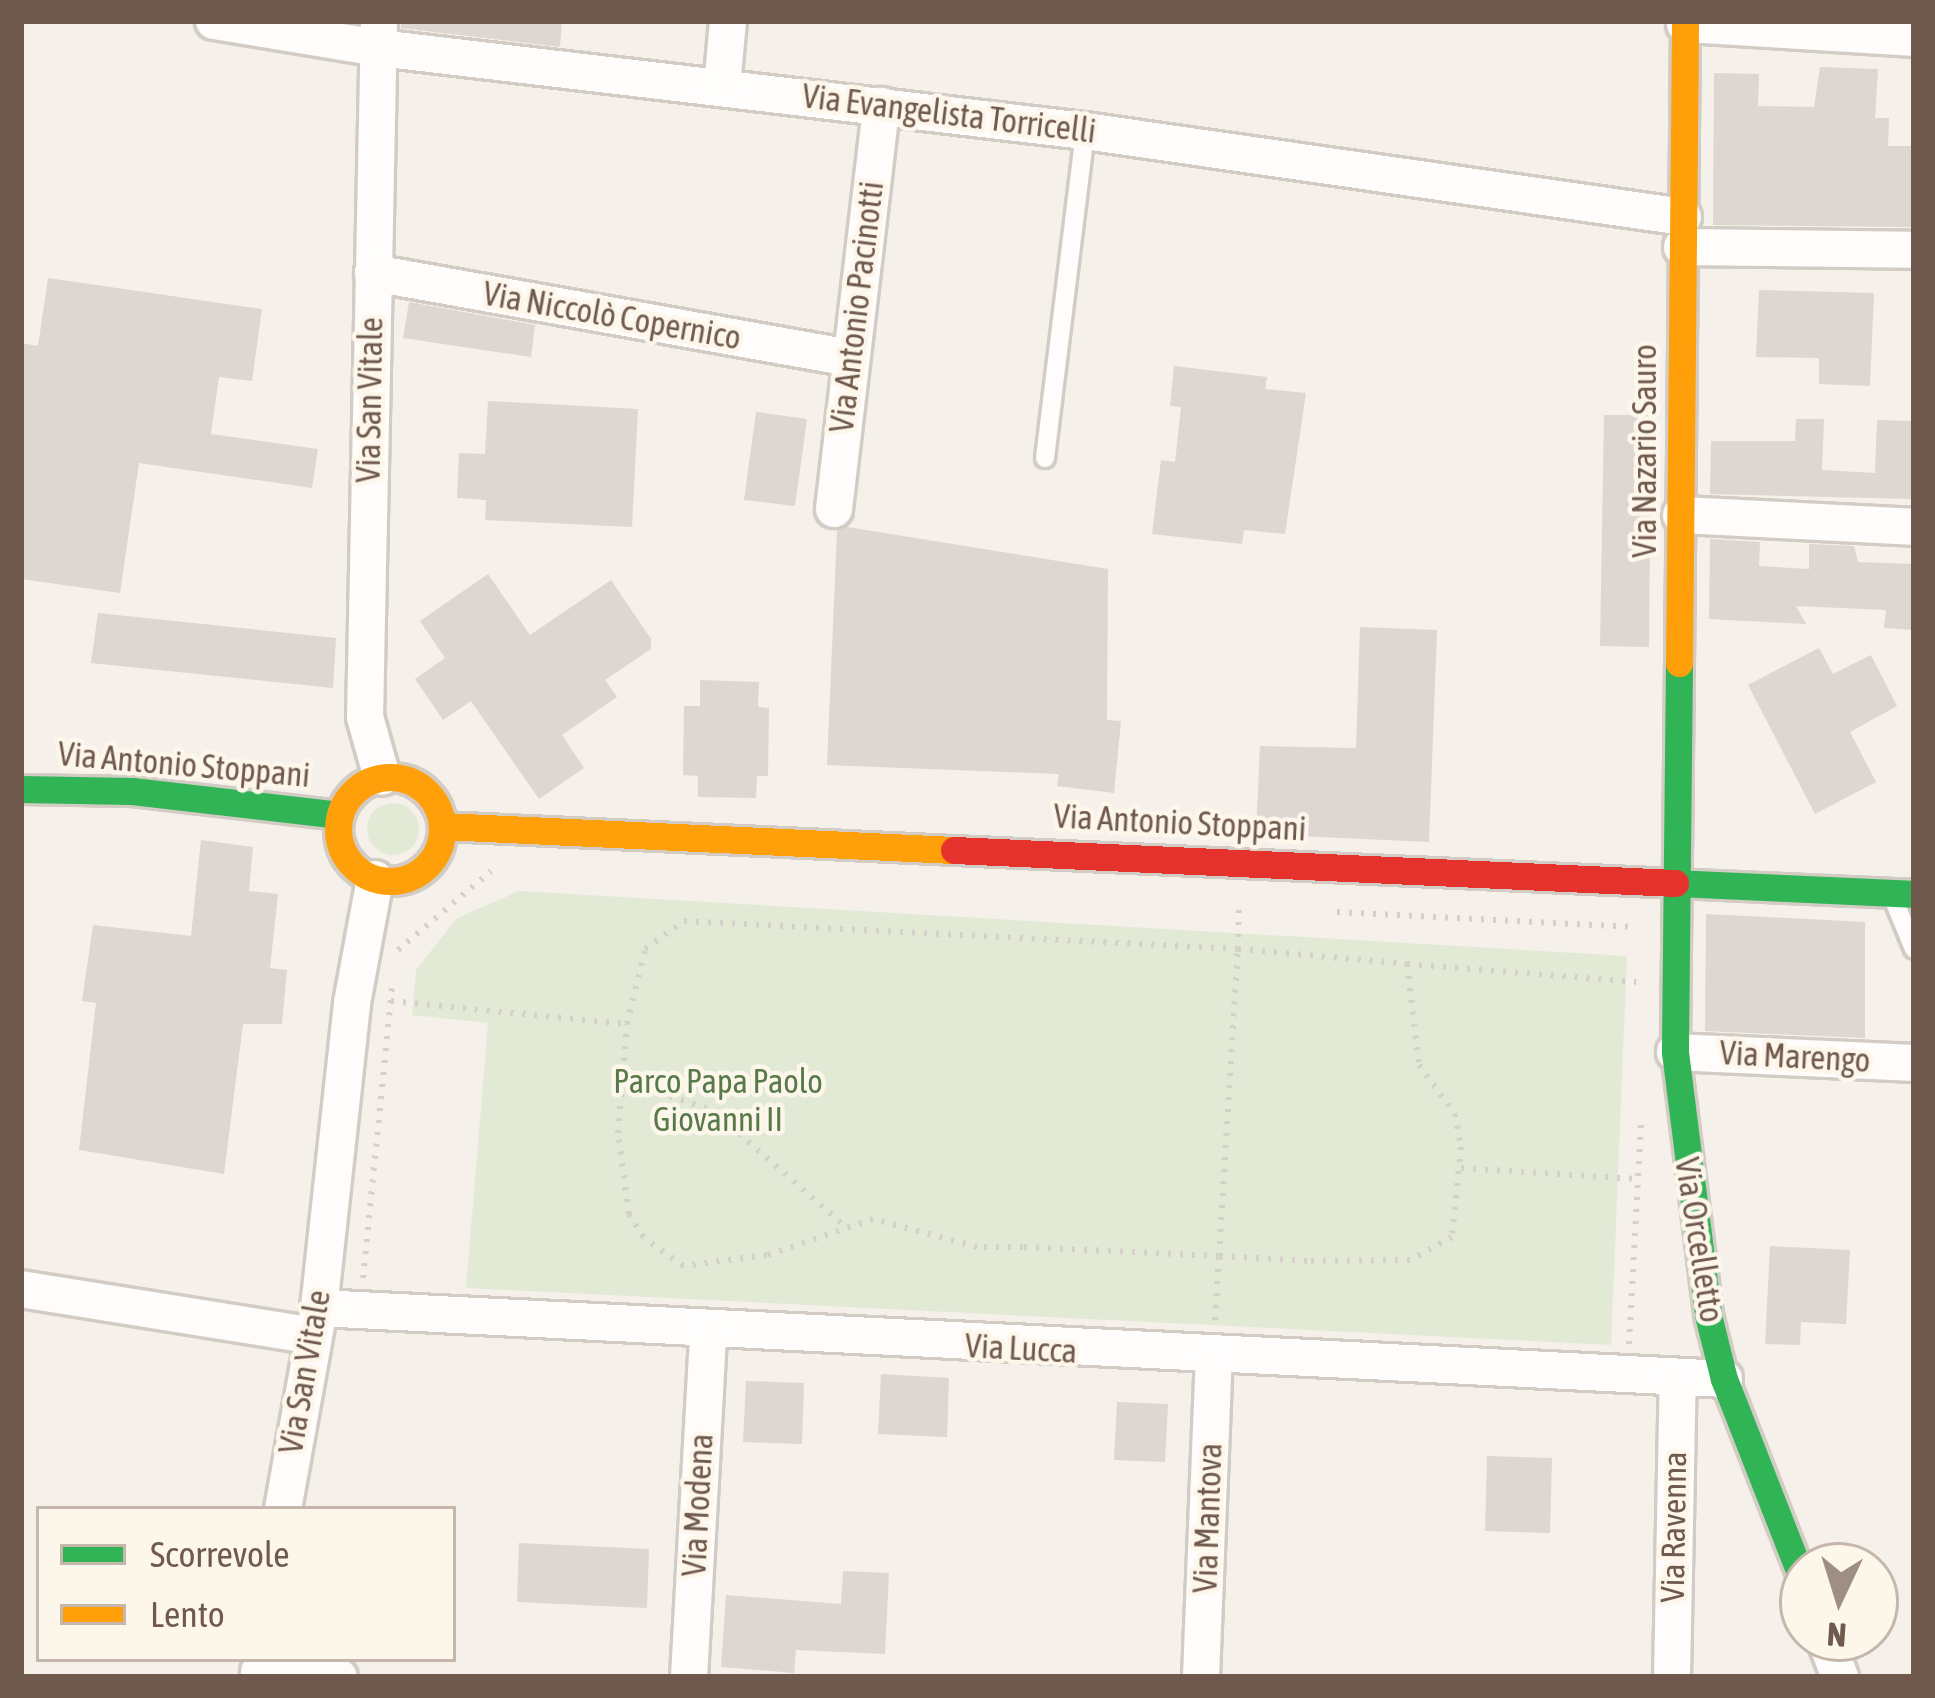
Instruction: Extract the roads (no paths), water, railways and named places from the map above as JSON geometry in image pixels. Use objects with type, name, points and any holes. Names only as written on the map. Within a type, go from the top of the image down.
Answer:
[{"type":"street","name":"Via Evangelista Torricelli","points":[[214,21],[379,34],[722,86],[1085,130],[1683,232],[1914,250]]},
{"type":"street","points":[[722,86],[728,21]]},
{"type":"street","points":[[1685,23],[1871,28],[1914,38]]},
{"type":"street","name":"Via Nazario Sauro","points":[[1676,883],[1685,23]]},
{"type":"street","name":"Via San Vitale","points":[[379,34],[365,717],[382,777]]},
{"type":"street","name":"Via Antonio Pacinotti","points":[[834,509],[881,106]]},
{"type":"street","name":"Via Niccolò Copernico","points":[[373,273],[851,358]]},
{"type":"street","points":[[1681,515],[1914,526]]},
{"type":"street","points":[[382,777],[419,785],[443,826],[423,870],[375,879],[342,851],[340,815],[360,786],[382,777]]},
{"type":"street","name":"Via Antonio Stoppani","points":[[21,789],[132,791],[340,815]]},
{"type":"street","name":"Via Antonio Stoppani","points":[[443,826],[1902,894]]},
{"type":"street","name":"Via San Vitale","points":[[283,1506],[314,1322],[352,1003],[375,879]]},
{"type":"street","name":"Via Orcelletto","points":[[1676,883],[1676,1052],[1691,1211],[1724,1379],[1788,1542]]},
{"type":"street","name":"Via Marengo","points":[[1676,1052],[1914,1063]]},
{"type":"street","name":"Via Lucca","points":[[21,1289],[314,1322],[708,1334],[1724,1379]]},
{"type":"street","name":"Via Modena","points":[[689,1677],[708,1334]]},
{"type":"street","name":"Via Mantova","points":[[1199,1358],[1201,1677]]},
{"type":"street","name":"Via Ravenna","points":[[1672,1677],[1678,1377]]},
{"type":"street","points":[[259,1669],[339,1677]]},
{"type":"lane","points":[[1045,458],[1085,130]]},
{"type":"lane","points":[[1902,894],[1914,949]]},
{"type":"park label","name":"Parco Papa Paolo Giovanni II","points":[[718,1101]]}]
